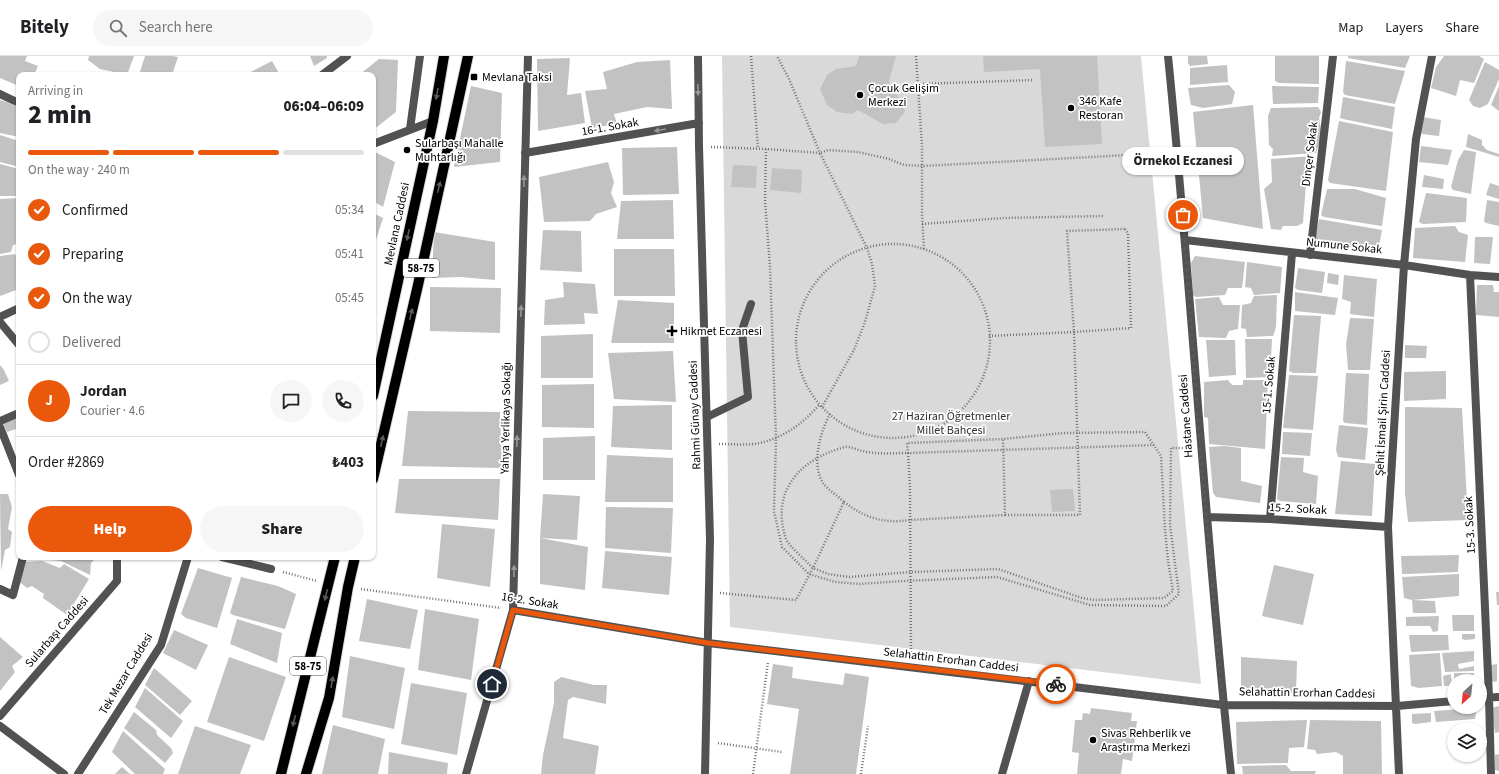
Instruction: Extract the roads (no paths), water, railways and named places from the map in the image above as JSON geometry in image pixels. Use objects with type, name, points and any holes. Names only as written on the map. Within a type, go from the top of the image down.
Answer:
[{"type":"main road","name":"Mevlana Caddesi","points":[[376,382],[433,121],[444,56]]},
{"type":"main road","name":"58-75","points":[[376,466],[418,285],[468,56]]},
{"type":"main road","name":"58-75","points":[[281,774],[334,560]]},
{"type":"main road","name":"58-75","points":[[306,774],[329,698],[348,587],[354,560]]},
{"type":"street","points":[[326,72],[347,56]]},
{"type":"street","points":[[410,129],[420,56]]},
{"type":"street","name":"Yahya Yerlikaya Sokağı","points":[[466,774],[513,610],[528,56]]},
{"type":"street","name":"Rahmi Günay Caddesi","points":[[698,56],[699,146],[710,539],[705,774]]},
{"type":"street","name":"Hastane Caddesi","points":[[1168,56],[1186,240],[1206,517],[1223,705],[1231,774]]},
{"type":"street","name":"Dinçer Sokak","points":[[1310,255],[1333,56]]},
{"type":"street","name":"Şehit İsmail Şirin Caddesi","points":[[1399,774],[1388,527],[1404,265],[1416,139],[1432,56]]},
{"type":"street","points":[[0,94],[16,102]]},
{"type":"street","points":[[376,143],[433,121]]},
{"type":"street","name":"16-1. Sokak","points":[[525,153],[699,123]]},
{"type":"street","name":"Numune Sokak","points":[[1186,240],[1404,265],[1470,275],[1499,277]]},
{"type":"street","name":"15-1. Sokak","points":[[1270,519],[1292,253]]},
{"type":"street","name":"15-3. Sokak","points":[[1470,275],[1489,697],[1491,774]]},
{"type":"street","points":[[707,417],[748,397],[742,330],[751,304]]},
{"type":"street","points":[[0,317],[16,309]]},
{"type":"street","points":[[0,322],[16,341]]},
{"type":"street","points":[[0,422],[16,414]]},
{"type":"street","points":[[0,427],[16,467]]},
{"type":"street","name":"15-2. Sokak","points":[[1206,517],[1270,519],[1388,527]]},
{"type":"street","points":[[0,589],[13,595],[22,560]]},
{"type":"street","name":"Sularbaşı Caddesi","points":[[0,716],[117,581],[117,560]]},
{"type":"street","name":"Tek Mezar Caddesi","points":[[78,774],[160,645],[187,560]]},
{"type":"street","points":[[234,560],[271,569]]},
{"type":"street","name":"16-2. Sokak","points":[[513,610],[708,643]]},
{"type":"street","name":"Selahattin Erorhan Caddesi","points":[[708,643],[1223,705],[1397,706],[1447,702]]},
{"type":"street","points":[[1002,774],[1029,681]]},
{"type":"street","points":[[1489,697],[1499,697]]},
{"type":"street","points":[[0,726],[64,774]]},
{"type":"place","name":"Mevlana Taksi","points":[[474,77]]},
{"type":"place","name":"Çocuk Gelişim Merkezi","points":[[860,95]]},
{"type":"place","name":"346 Kafe Restoran","points":[[1071,108]]},
{"type":"place","name":"Sularbaşı Mahalle Muhtarlığı","points":[[407,150]]},
{"type":"place","name":"Örnekol Eczanesi","points":[[1183,215]]},
{"type":"place","name":"Hikmet Eczanesi","points":[[672,331]]},
{"type":"place","name":"Sivas Rehberlik ve Araştırma Merkezi","points":[[1093,740]]},
{"type":"park label","name":"27 Haziran Öğretmenler Millet Bahçesi","points":[[951,423]]}]
